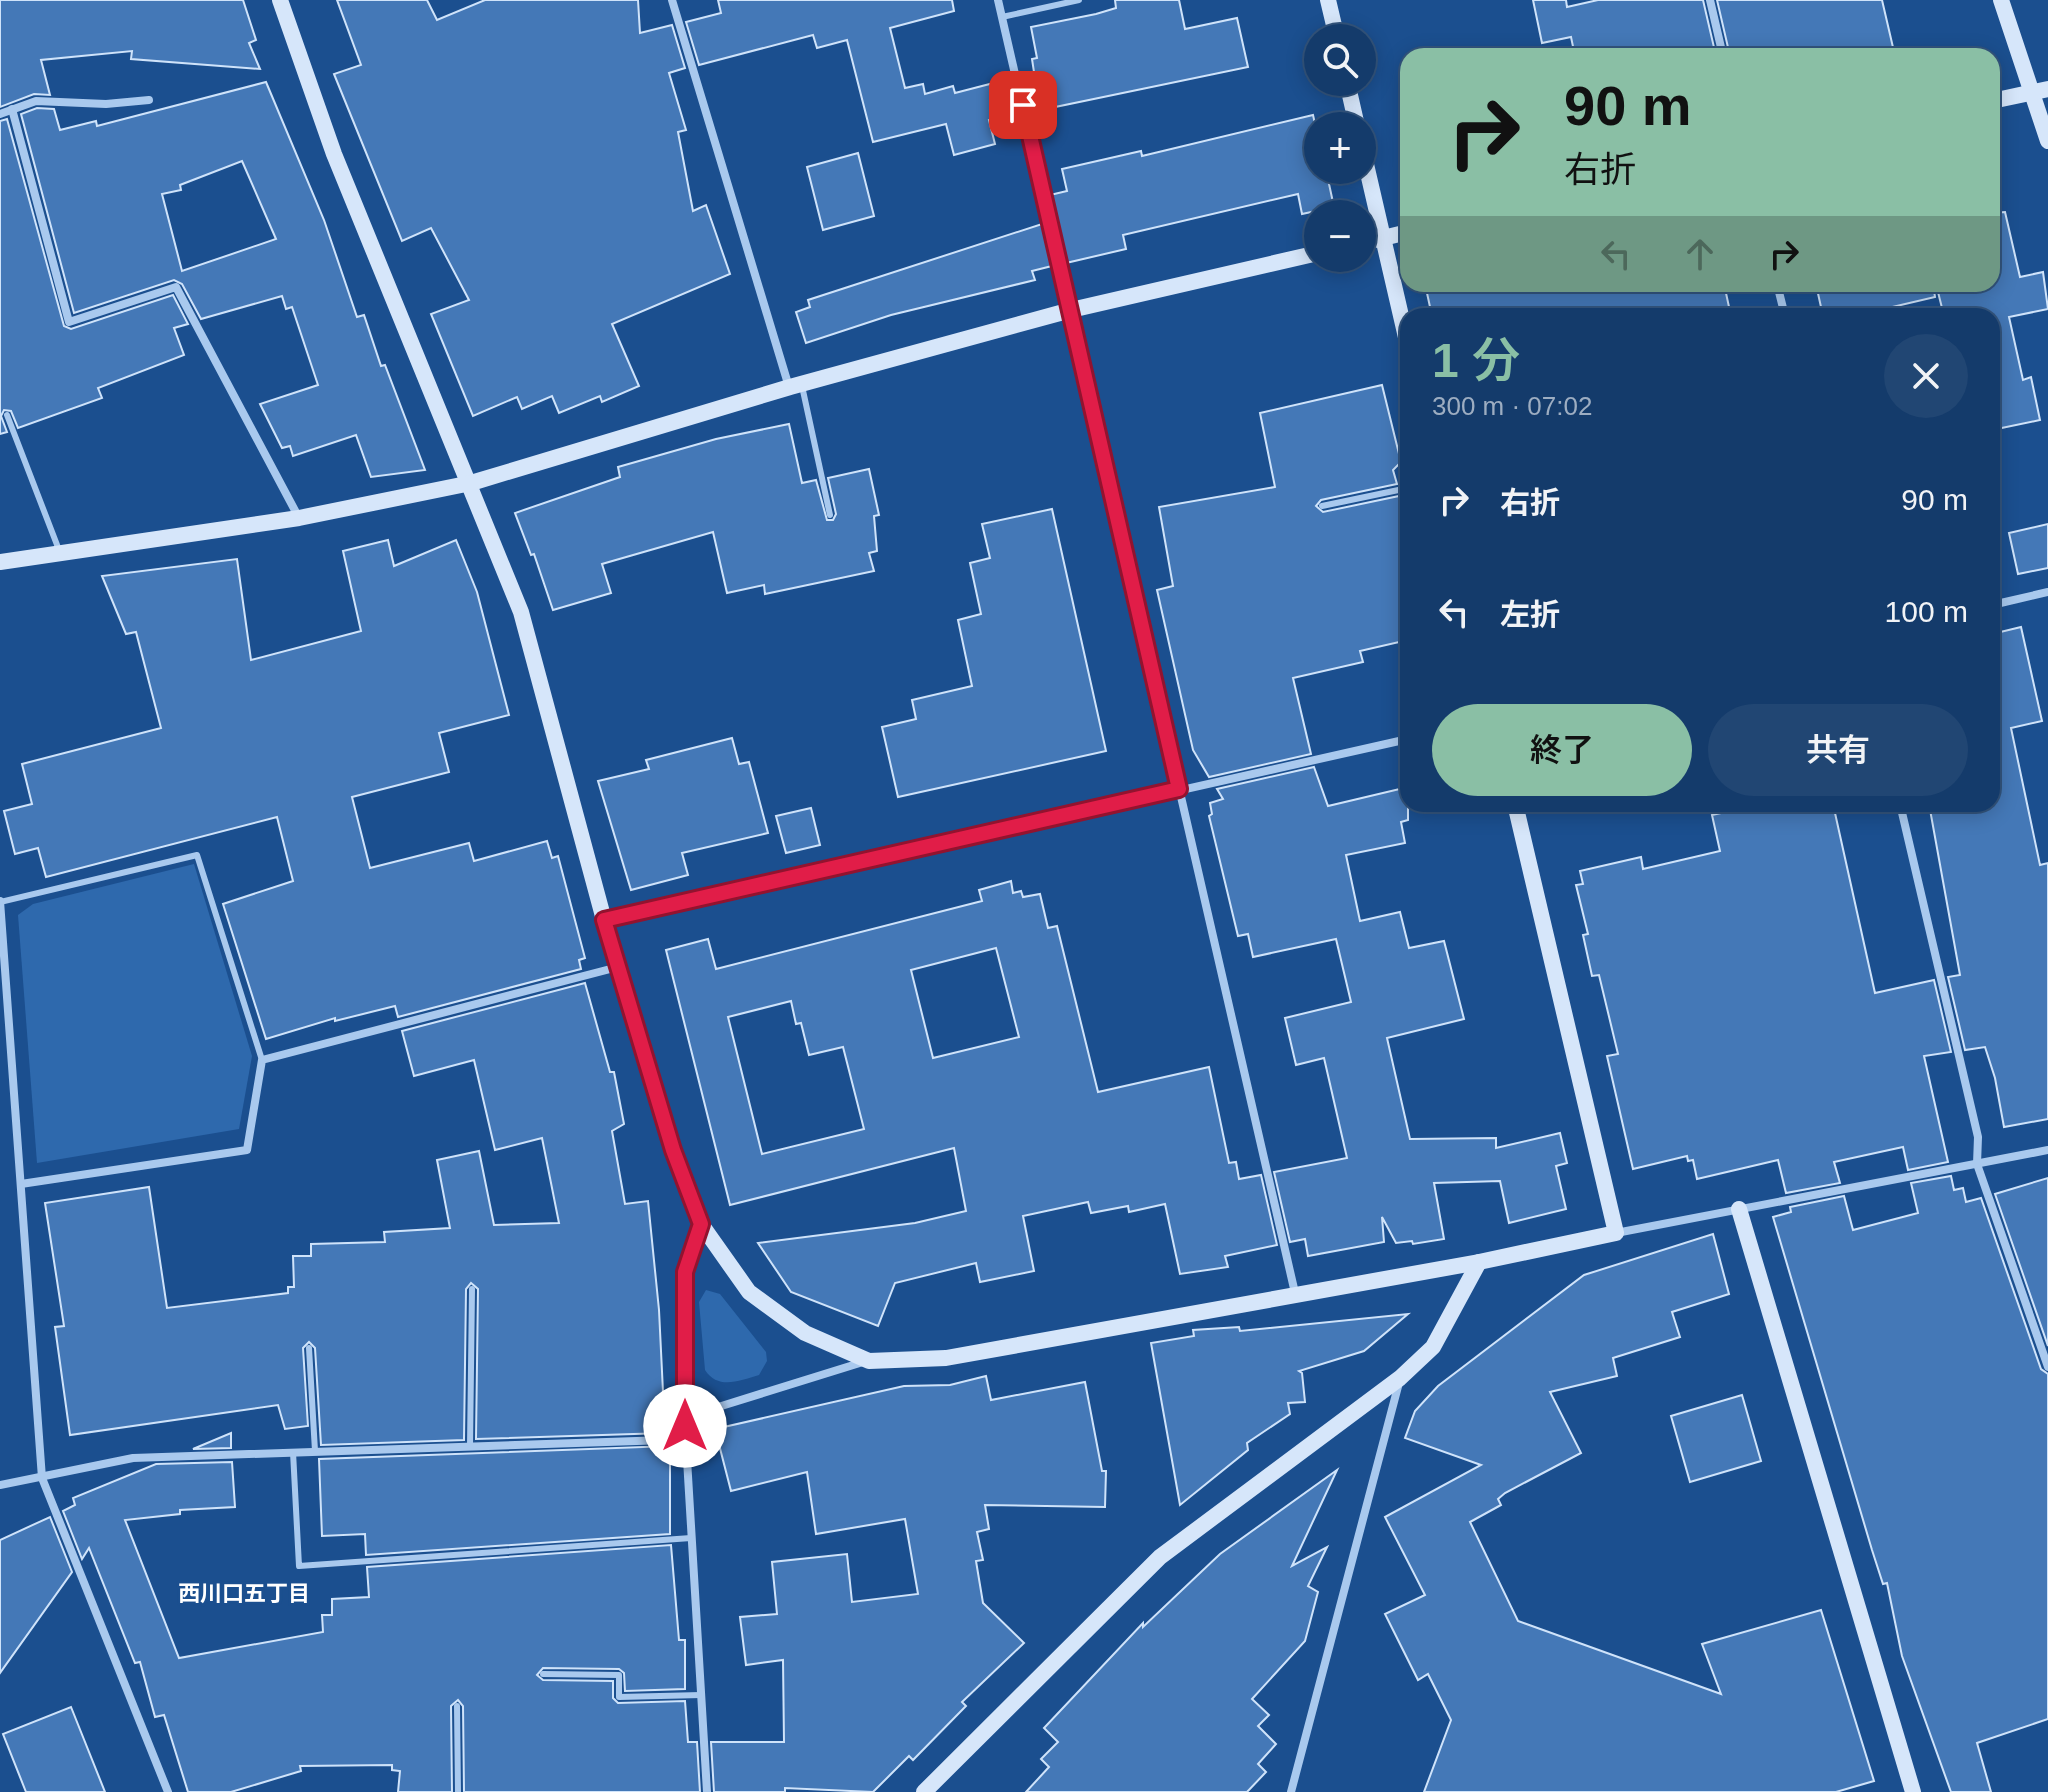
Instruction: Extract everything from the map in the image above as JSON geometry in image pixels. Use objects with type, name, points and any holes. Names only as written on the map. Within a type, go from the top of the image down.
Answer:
[{"type":"street","points":[[280,0],[334,154],[471,483],[521,612],[604,920],[673,1150],[701,1224],[749,1292],[805,1333],[869,1361]]},
{"type":"street","points":[[672,0],[796,386]]},
{"type":"street","points":[[998,0],[1295,1293]]},
{"type":"street","points":[[1328,0],[1334,24]]},
{"type":"street","points":[[1710,0],[1721,48]]},
{"type":"street","points":[[2001,0],[2040,90],[2048,141]]},
{"type":"street","points":[[2000,99],[2040,90]]},
{"type":"street","points":[[0,114],[36,101],[106,104],[149,100]]},
{"type":"street","points":[[12,109],[69,322],[176,287],[299,518]]},
{"type":"street","points":[[1371,184],[1400,311]]},
{"type":"street","points":[[1376,240],[1400,234]]},
{"type":"street","points":[[0,562],[299,518],[471,483],[796,386],[1071,310],[1304,256]]},
{"type":"street","points":[[2000,603],[2048,592]]},
{"type":"street","points":[[604,920],[1400,741]]},
{"type":"street","points":[[1517,812],[1616,1233]]},
{"type":"street","points":[[1902,812],[1978,1137],[1977,1164],[2048,1367]]},
{"type":"street","points":[[0,901],[42,1478],[168,1792]]},
{"type":"street","points":[[21,1184],[247,1150],[262,1060],[618,967]]},
{"type":"street","points":[[0,1485],[133,1458],[667,1440],[715,1408],[869,1361],[946,1358],[1479,1262],[2048,1150]]},
{"type":"street","points":[[1739,1209],[1913,1792]]},
{"type":"street","points":[[701,1224],[685,1272],[685,1426],[707,1792]]},
{"type":"street","points":[[924,1792],[1160,1557],[1400,1378],[1433,1347],[1479,1262]]},
{"type":"street","points":[[1291,1792],[1400,1378]]},
{"type":"lane","points":[[1002,17],[1079,0]]},
{"type":"lane","points":[[796,386],[830,515]]},
{"type":"lane","points":[[7,415],[60,553]]},
{"type":"lane","points":[[1322,506],[1400,490]]},
{"type":"lane","points":[[0,901],[197,855],[262,1060]]},
{"type":"lane","points":[[470,1446],[472,1289]]},
{"type":"lane","points":[[309,1348],[315,1451]]},
{"type":"lane","points":[[293,1452],[299,1566],[691,1538]]},
{"type":"lane","points":[[543,1674],[619,1675],[619,1697],[701,1695]]},
{"type":"lane","points":[[457,1706],[458,1792]]},
{"type":"shaded area","points":[[194,864],[252,1056],[239,1129],[37,1163],[18,915],[33,904]]},
{"type":"shaded area","points":[[706,1290],[720,1294],[766,1352],[767,1361],[759,1375],[723,1382],[705,1370],[699,1302]]},
{"type":"building","points":[[0,0],[243,0],[256,40],[249,43],[260,69],[131,59],[132,51],[41,60],[50,95],[34,94],[0,107]]},
{"type":"building","points":[[337,0],[427,0],[437,20],[485,0],[638,0],[640,33],[672,25],[685,68],[669,73],[686,130],[678,132],[693,211],[706,205],[730,274],[612,324],[639,386],[602,402],[600,396],[559,413],[552,396],[522,409],[517,397],[473,416],[431,314],[469,300],[431,228],[402,241],[334,74],[361,65]]},
{"type":"building","points":[[718,0],[952,0],[954,11],[890,28],[905,88],[923,84],[925,94],[953,86],[955,93],[1009,79],[1017,115],[989,120],[995,144],[954,155],[946,124],[873,142],[847,40],[817,48],[813,35],[699,65],[686,22],[721,13]]},
{"type":"building","points":[[1115,0],[1179,0],[1185,29],[1237,18],[1248,67],[1031,112],[1022,75],[1034,72],[1032,59],[1037,58],[1031,27],[1116,8]]},
{"type":"building","points":[[1533,0],[1566,0],[1567,7],[1598,0],[1703,0],[1714,48],[1573,48],[1571,37],[1542,43]]},
{"type":"building","points":[[1717,0],[1882,0],[1893,48],[1728,48]]},
{"type":"building","points":[[266,82],[324,220],[357,317],[364,315],[381,366],[385,365],[425,470],[371,477],[356,435],[293,456],[290,446],[282,448],[260,404],[318,385],[292,307],[286,309],[282,296],[201,319],[182,284],[174,280],[74,313],[21,114],[37,108],[54,109],[60,130],[96,121],[97,126]],"holes":[[[242,161],[276,239],[182,271],[162,194],[181,190],[180,185]]]},
{"type":"building","points":[[1304,117],[1304,184],[1329,184],[1332,200],[1304,200],[1302,214],[1298,194],[1123,235],[1126,249],[1066,263],[1050,195],[1067,191],[1062,169],[1141,151],[1142,156]]},
{"type":"building","points":[[7,119],[64,326],[71,329],[173,295],[188,324],[174,328],[184,355],[98,388],[102,398],[18,428],[11,411],[4,410],[1,416],[7,432],[0,434],[0,121]]},
{"type":"building","points":[[858,153],[874,216],[823,230],[807,167]]},
{"type":"building","points":[[2000,212],[2005,212],[2020,277],[2043,272],[2048,309],[2009,317],[2023,380],[2031,377],[2040,420],[2000,428],[2000,308],[1942,308],[1938,292],[2000,292]]},
{"type":"building","points":[[1042,224],[1052,266],[1032,271],[1035,280],[891,315],[806,343],[796,312],[810,307],[808,300]]},
{"type":"building","points":[[1427,292],[1726,292],[1729,308],[1430,308]]},
{"type":"building","points":[[1818,292],[1934,292],[1935,297],[1888,308],[1821,308]]},
{"type":"building","points":[[1382,385],[1400,458],[1400,463],[1393,470],[1397,484],[1321,500],[1316,506],[1323,512],[1399,496],[1400,642],[1360,651],[1363,662],[1293,678],[1311,754],[1209,777],[1193,750],[1157,590],[1173,586],[1159,507],[1275,487],[1260,413]]},
{"type":"building","points":[[789,424],[802,483],[816,480],[827,520],[833,520],[836,514],[828,478],[869,469],[879,515],[874,516],[877,551],[869,553],[874,571],[765,594],[764,585],[727,593],[713,532],[602,564],[611,593],[553,610],[534,554],[531,555],[515,513],[620,477],[618,467],[716,439]]},
{"type":"building","points":[[1052,509],[1106,751],[898,797],[882,727],[916,719],[912,700],[972,686],[958,620],[981,614],[970,563],[990,558],[982,524]]},
{"type":"building","points":[[2048,524],[2048,568],[2018,574],[2009,533]]},
{"type":"building","points":[[388,540],[394,566],[456,540],[477,592],[509,715],[439,733],[449,772],[352,797],[370,868],[469,843],[474,861],[547,841],[552,858],[558,856],[585,958],[579,960],[581,969],[398,1017],[395,1006],[335,1021],[335,1018],[266,1039],[223,904],[293,881],[277,817],[46,877],[38,848],[15,854],[4,811],[32,804],[22,764],[161,728],[136,632],[126,634],[102,576],[237,559],[251,660],[361,631],[343,551]]},
{"type":"building","points":[[2021,627],[2042,721],[2011,728],[2040,865],[2048,863],[2048,1119],[2004,1127],[1995,1078],[1985,1047],[1965,1050],[1948,977],[1960,975],[1930,812],[2000,812],[2000,632]]},
{"type":"building","points":[[732,738],[739,764],[749,762],[768,833],[682,853],[688,875],[631,890],[598,781],[649,769],[646,760]]},
{"type":"building","points":[[1314,767],[1328,806],[1400,789],[1400,812],[1408,812],[1408,820],[1401,822],[1405,843],[1346,855],[1360,921],[1400,912],[1409,948],[1444,941],[1464,1019],[1387,1038],[1410,1139],[1496,1138],[1496,1148],[1560,1133],[1567,1163],[1556,1166],[1566,1209],[1509,1223],[1500,1181],[1434,1183],[1444,1239],[1413,1244],[1412,1241],[1396,1243],[1382,1217],[1384,1242],[1308,1256],[1305,1239],[1290,1242],[1274,1172],[1347,1158],[1324,1058],[1296,1065],[1285,1018],[1351,1002],[1336,939],[1253,957],[1248,934],[1238,936],[1209,816],[1212,814],[1210,803],[1223,799],[1217,789]]},
{"type":"building","points":[[811,808],[820,845],[786,853],[776,816]]},
{"type":"building","points":[[1726,812],[1835,812],[1875,993],[1934,980],[1951,1052],[1924,1056],[1948,1162],[1908,1170],[1903,1147],[1834,1162],[1840,1183],[1786,1193],[1778,1160],[1697,1179],[1693,1160],[1688,1161],[1687,1156],[1633,1169],[1607,1056],[1618,1054],[1599,975],[1592,976],[1583,935],[1588,934],[1576,885],[1583,884],[1580,871],[1641,857],[1643,869],[1720,851],[1712,815]]},
{"type":"building","points":[[1011,881],[1013,893],[1021,891],[1023,897],[1040,894],[1048,928],[1057,926],[1098,1092],[1209,1067],[1229,1163],[1236,1162],[1239,1179],[1261,1175],[1277,1245],[1225,1256],[1228,1267],[1180,1274],[1165,1204],[1129,1212],[1128,1206],[1091,1213],[1088,1202],[1023,1216],[1034,1271],[980,1282],[976,1263],[895,1283],[878,1326],[791,1292],[758,1243],[915,1223],[966,1211],[954,1148],[730,1205],[666,950],[708,939],[716,969],[982,901],[979,890]],"holes":[[[996,948],[1019,1037],[933,1058],[911,970]],[[791,1001],[796,1024],[801,1023],[809,1055],[843,1047],[864,1129],[762,1154],[728,1017]]]},
{"type":"building","points":[[585,983],[610,1072],[614,1072],[624,1124],[612,1131],[625,1204],[648,1201],[659,1310],[665,1433],[476,1439],[478,1289],[471,1283],[466,1289],[464,1440],[321,1445],[315,1348],[309,1342],[303,1348],[308,1426],[285,1429],[278,1405],[70,1435],[55,1327],[64,1326],[45,1203],[149,1187],[167,1308],[288,1293],[288,1287],[294,1287],[293,1256],[311,1256],[311,1244],[385,1242],[384,1232],[450,1228],[437,1160],[479,1151],[494,1225],[559,1223],[542,1138],[495,1150],[474,1060],[414,1076],[402,1031]]},
{"type":"building","points":[[1951,1176],[1954,1190],[1963,1188],[1966,1202],[1981,1198],[2041,1369],[2048,1374],[2048,1719],[1977,1743],[1991,1792],[1951,1792],[1902,1656],[1887,1583],[1883,1584],[1872,1550],[1773,1217],[1791,1212],[1790,1207],[1844,1196],[1853,1230],[1918,1213],[1911,1183]]},
{"type":"building","points":[[2048,1178],[2048,1346],[1995,1194]]},
{"type":"building","points":[[1713,1234],[1729,1294],[1672,1312],[1680,1337],[1613,1358],[1617,1376],[1550,1392],[1581,1453],[1505,1493],[1498,1499],[1501,1505],[1470,1522],[1518,1621],[1721,1694],[1702,1644],[1821,1610],[1874,1781],[1836,1792],[1424,1792],[1451,1720],[1428,1674],[1418,1680],[1385,1614],[1425,1595],[1385,1517],[1481,1465],[1405,1438],[1415,1411],[1438,1386],[1584,1275]]},
{"type":"building","points":[[1408,1314],[1364,1351],[1299,1371],[1302,1373],[1305,1402],[1288,1403],[1290,1414],[1247,1443],[1248,1450],[1180,1505],[1151,1343],[1194,1336],[1193,1330],[1239,1327],[1240,1331]]},
{"type":"building","points":[[986,1376],[991,1400],[1085,1382],[1102,1471],[1106,1471],[1105,1507],[985,1505],[989,1529],[977,1532],[983,1560],[976,1561],[983,1603],[1024,1643],[962,1702],[966,1706],[913,1760],[909,1756],[873,1792],[785,1788],[785,1792],[714,1792],[711,1742],[784,1742],[783,1660],[746,1665],[740,1617],[777,1614],[772,1562],[847,1554],[852,1602],[918,1594],[905,1519],[816,1534],[807,1472],[731,1491],[715,1429],[904,1386],[950,1385]]},
{"type":"building","points":[[1742,1395],[1761,1461],[1690,1482],[1671,1416]]},
{"type":"building","points":[[231,1433],[231,1448],[193,1449]]},
{"type":"building","points":[[670,1446],[670,1534],[366,1555],[365,1534],[322,1536],[319,1459]]},
{"type":"building","points":[[232,1462],[235,1507],[180,1510],[180,1514],[125,1520],[179,1658],[323,1632],[322,1615],[332,1615],[332,1599],[369,1597],[367,1567],[671,1545],[679,1640],[685,1640],[685,1689],[625,1691],[624,1673],[619,1669],[543,1668],[537,1675],[543,1680],[613,1681],[613,1698],[618,1703],[685,1701],[688,1742],[697,1742],[700,1792],[464,1792],[463,1706],[458,1700],[451,1706],[452,1792],[398,1792],[400,1771],[392,1770],[392,1765],[300,1766],[301,1771],[231,1792],[188,1792],[164,1715],[155,1717],[140,1662],[135,1663],[89,1548],[82,1559],[63,1511],[75,1505],[73,1498],[156,1464]]},
{"type":"building","points":[[1337,1470],[1292,1566],[1327,1547],[1308,1586],[1318,1592],[1305,1641],[1252,1699],[1269,1715],[1258,1726],[1276,1744],[1258,1764],[1266,1772],[1247,1792],[1026,1792],[1049,1767],[1041,1759],[1058,1742],[1044,1728],[1143,1623],[1143,1627],[1220,1554]]},
{"type":"building","points":[[50,1517],[72,1572],[0,1673],[0,1540]]},
{"type":"building","points":[[71,1707],[105,1792],[26,1792],[3,1734]]},
{"type":"district","name":"西川口五丁目","points":[[244,1593]]},
{"type":"route","points":[[685,1426],[685,1272],[701,1224],[673,1150],[604,920],[1179,789],[1023,105]]}]
